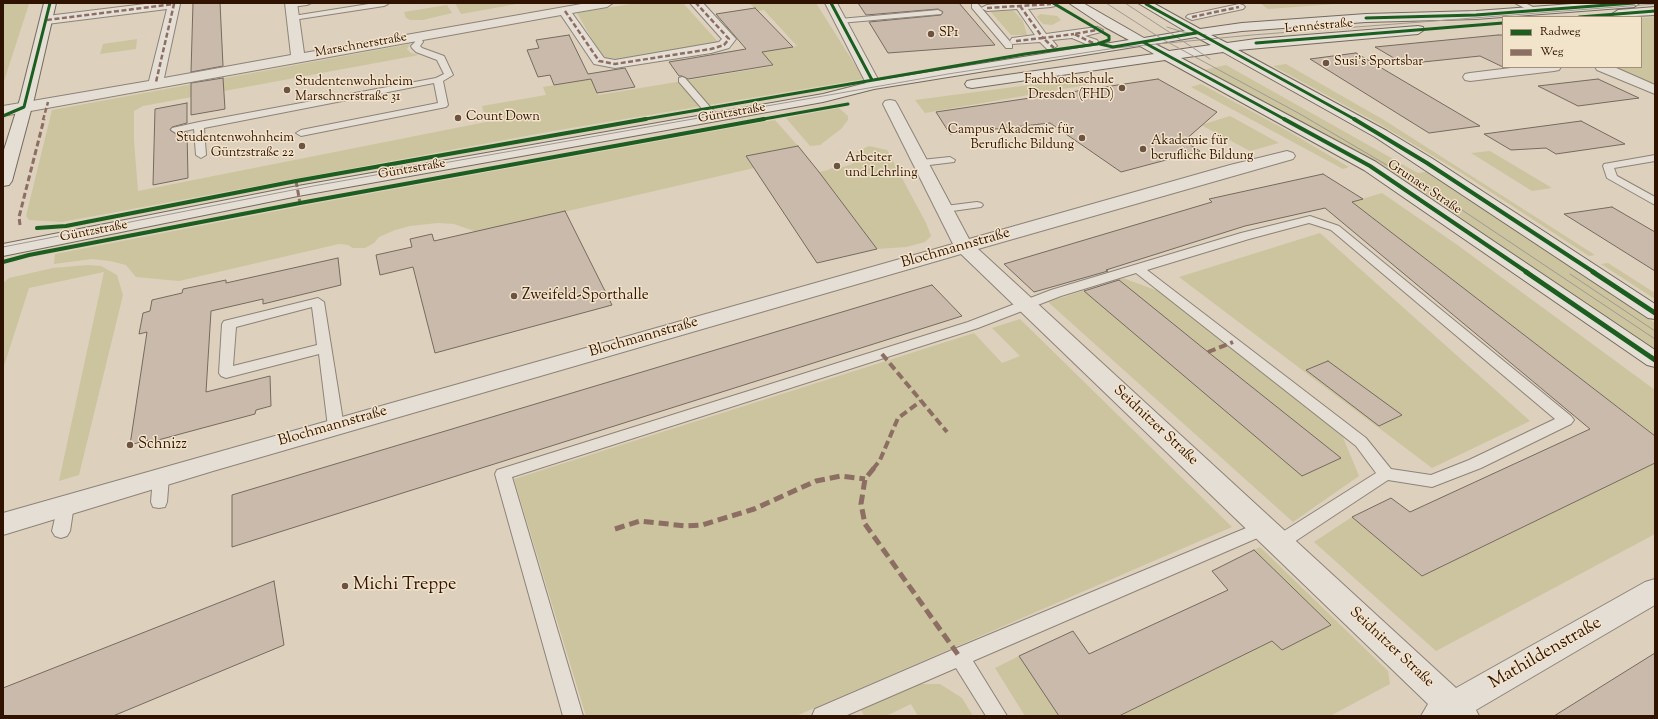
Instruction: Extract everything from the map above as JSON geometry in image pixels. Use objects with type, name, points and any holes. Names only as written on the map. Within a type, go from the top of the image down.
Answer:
[{"type":"main road","points":[[3,181],[47,20],[50,3]]},
{"type":"main road","name":"Marschnerstraße","points":[[3,111],[156,82],[607,3]]},
{"type":"main road","points":[[565,11],[599,61],[615,64],[724,46],[729,39],[696,3]]},
{"type":"main road","points":[[831,3],[874,85]]},
{"type":"main road","name":"Grunaer Straße","points":[[1075,3],[1143,42],[1370,166],[1655,360]]},
{"type":"main road","name":"Grunaer Straße","points":[[1144,3],[1381,134],[1655,313]]},
{"type":"main road","name":"Lennéstraße","points":[[1196,33],[1242,27],[1366,18],[1476,15],[1634,3]]},
{"type":"main road","points":[[47,20],[174,4],[156,82]]},
{"type":"main road","points":[[292,9],[298,57]]},
{"type":"main road","points":[[1592,16],[1655,11]]},
{"type":"main road","name":"Lennéstraße","points":[[1222,47],[1502,23]]},
{"type":"main road","name":"Güntzstraße","points":[[823,98],[874,85],[1196,33]]},
{"type":"main road","name":"Güntzstraße","points":[[3,250],[306,190],[823,98],[968,84],[1222,47]]},
{"type":"main road","points":[[1470,77],[1546,68]]},
{"type":"main road","points":[[1604,68],[1655,90]]},
{"type":"main road","name":"Seidnitzer Straße","points":[[890,104],[964,247],[1271,535],[1451,713]]},
{"type":"main road","name":"Blochmannstraße","points":[[3,524],[161,477],[1287,156]]},
{"type":"main road","name":"Mathildenstraße","points":[[1451,713],[1655,591]]},
{"type":"street","points":[[980,8],[1051,4]]},
{"type":"street","points":[[1020,6],[1043,38],[1054,48]]},
{"type":"street","points":[[1192,17],[1239,8]]},
{"type":"street","points":[[1013,43],[1097,30]]},
{"type":"street","points":[[1074,34],[1078,38],[1093,43]]},
{"type":"lane","points":[[292,9],[307,3]]},
{"type":"lane","points":[[1519,3],[1535,10]]},
{"type":"lane","points":[[292,9],[384,4]]},
{"type":"lane","points":[[966,10],[980,8],[1013,43]]},
{"type":"lane","points":[[840,21],[938,12]]},
{"type":"lane","points":[[176,130],[438,80],[449,75],[441,58],[418,50],[415,46],[419,42],[417,37]]},
{"type":"lane","points":[[300,133],[443,105],[438,80]]},
{"type":"lane","points":[[682,80],[714,117]]},
{"type":"lane","points":[[199,125],[201,155]]},
{"type":"lane","points":[[1655,158],[1608,166],[1612,178],[1655,202]]},
{"type":"lane","points":[[921,163],[950,160]]},
{"type":"lane","points":[[945,209],[977,205]]},
{"type":"lane","points":[[573,716],[503,474],[973,325],[1025,304],[1137,268],[1310,219],[1335,228],[1566,420],[1475,464],[1432,481],[1386,474],[1271,535],[959,656],[822,716]]},
{"type":"lane","points":[[1137,268],[1361,442],[1386,474]]},
{"type":"lane","points":[[324,348],[226,373],[229,324],[318,302],[336,427]]},
{"type":"lane","points":[[159,502],[161,477]]},
{"type":"lane","points":[[62,531],[66,505]]},
{"type":"lane","points":[[959,656],[997,716]]},
{"type":"shaded area","points":[[455,3],[522,3],[461,14]]},
{"type":"shaded area","points":[[636,3],[683,3],[720,44],[614,62],[604,60],[577,13]]},
{"type":"shaded area","points":[[749,3],[816,3],[864,79],[553,131],[62,222],[29,220],[26,216],[52,110],[410,44],[407,49],[411,53],[419,55],[143,106],[134,111],[134,141],[138,191],[486,122],[482,106],[546,95],[543,87],[591,79],[598,95],[774,66],[762,52],[797,46],[764,10],[758,11]]},
{"type":"shaded area","points":[[1260,3],[1348,3],[1268,9]]},
{"type":"shaded area","points":[[3,4],[29,4],[3,84]]},
{"type":"shaded area","points":[[447,5],[452,13],[423,20],[410,20],[406,18],[404,12]]},
{"type":"shaded area","points":[[1013,10],[1023,21],[1027,35],[1011,35],[990,11]]},
{"type":"shaded area","points":[[1040,14],[1057,16],[1061,20],[1052,25],[1043,24],[1037,17]]},
{"type":"shaded area","points":[[1655,17],[1655,86],[1616,68],[1642,68],[1642,18]]},
{"type":"shaded area","points":[[137,39],[136,49],[100,54],[103,44]]},
{"type":"shaded area","points":[[1286,64],[1384,120],[1595,255],[1589,256],[1460,172],[1376,122],[1273,66]]},
{"type":"shaded area","points":[[1226,65],[1418,173],[1426,172],[1467,197],[1655,323],[1655,353],[1435,200],[1376,164],[1203,70]]},
{"type":"shaded area","points":[[1097,76],[1103,82],[925,113],[915,100]]},
{"type":"shaded area","points":[[1201,84],[1286,130],[1349,167],[1343,169],[1191,87]]},
{"type":"shaded area","points":[[839,108],[848,116],[848,120],[841,129],[820,145],[810,146],[786,118]]},
{"type":"shaded area","points":[[1230,116],[1279,143],[1250,151],[1201,125]]},
{"type":"shaded area","points":[[775,120],[798,146],[746,156],[754,168],[477,232],[454,224],[438,223],[410,226],[395,230],[379,237],[374,243],[365,248],[353,248],[348,245],[339,244],[179,281],[136,277],[126,265],[110,261],[92,259],[54,264],[55,254],[313,204]]},
{"type":"shaded area","points":[[869,146],[887,150],[926,223],[931,236],[925,242],[906,247],[877,249],[819,172],[839,165],[844,167],[852,164],[859,159],[860,154],[856,152]]},
{"type":"shaded area","points":[[1490,151],[1552,188],[1532,191],[1471,153]]},
{"type":"shaded area","points":[[1382,193],[1456,244],[1655,390],[1655,436],[1352,202]]},
{"type":"shaded area","points":[[1320,233],[1530,421],[1432,468],[1179,277]]},
{"type":"shaded area","points":[[1608,263],[1655,293],[1655,299],[1601,264]]},
{"type":"shaded area","points":[[87,265],[101,266],[117,275],[123,295],[79,475],[59,481],[104,272],[29,288],[3,369],[3,283],[9,278],[53,268]]},
{"type":"shaded area","points":[[1123,278],[1158,291],[1342,435],[1359,476],[1293,522],[1048,302]]},
{"type":"shaded area","points":[[1020,319],[1232,527],[796,716],[586,716],[514,479],[974,333],[1002,363],[1020,356],[992,328]]},
{"type":"shaded area","points":[[1655,463],[1655,534],[1436,651],[1314,542],[1352,517],[1422,576]]},
{"type":"shaded area","points":[[1260,547],[1388,671],[1390,684],[1330,716],[1119,716],[1272,641],[1331,625],[1254,550]]},
{"type":"shaded area","points":[[1019,656],[1059,716],[1025,716],[995,668]]},
{"type":"shaded area","points":[[919,684],[940,684],[962,698],[973,716],[918,716],[911,704],[886,716],[864,716],[860,708]]},
{"type":"building","points":[[193,3],[220,3],[223,66],[191,72]]},
{"type":"building","name":"SP1","points":[[858,3],[959,3],[995,45],[888,53],[869,22],[941,15],[943,12],[938,9],[866,15]]},
{"type":"building","points":[[755,8],[793,47],[762,52],[773,65],[688,79],[679,76],[669,62],[746,49],[716,14]]},
{"type":"building","points":[[569,35],[588,74],[625,68],[635,87],[597,93],[591,79],[554,85],[550,75],[538,77],[527,50],[539,48],[536,40]]},
{"type":"building","points":[[1502,35],[1502,67],[1480,56],[1404,64],[1375,47]]},
{"type":"building","points":[[1356,53],[1480,126],[1429,133],[1310,59]]},
{"type":"building","points":[[223,78],[225,109],[191,115],[191,83]]},
{"type":"building","points":[[1158,79],[1217,112],[1184,141],[1200,151],[1121,172],[1050,123],[950,134],[936,112]]},
{"type":"building","points":[[1598,79],[1639,98],[1578,106],[1538,86]]},
{"type":"building","points":[[187,103],[187,123],[172,127],[170,130],[176,134],[187,132],[188,178],[153,185],[155,109]]},
{"type":"building","points":[[1581,121],[1625,144],[1556,154],[1546,148],[1511,150],[1484,134]]},
{"type":"building","points":[[798,146],[877,249],[817,263],[746,156]]},
{"type":"building","points":[[1323,174],[1363,199],[1352,202],[1655,436],[1655,463],[1422,576],[1352,517],[1391,498],[1410,512],[1590,429],[1325,208],[1245,226],[1106,270],[1108,271],[1034,292],[1004,264],[1212,202],[1209,199]]},
{"type":"building","points":[[1612,207],[1655,232],[1655,271],[1564,214]]},
{"type":"building","name":"Zweifeld-Sporthalle","points":[[565,211],[612,305],[435,353],[413,267],[380,275],[376,255],[412,247],[410,239],[432,234],[434,241]]},
{"type":"building","points":[[338,258],[341,285],[263,304],[263,299],[211,311],[206,392],[270,376],[271,406],[256,410],[255,414],[147,443],[148,440],[130,445],[147,332],[139,334],[143,313],[150,311],[152,300],[182,293],[183,289],[226,280],[226,283]]},
{"type":"building","points":[[1119,280],[1341,458],[1302,476],[1084,291]]},
{"type":"building","points":[[932,285],[962,316],[232,547],[232,495]]},
{"type":"building","points":[[1328,361],[1402,415],[1379,426],[1306,370]]},
{"type":"building","points":[[1254,550],[1331,625],[1282,650],[1272,641],[1119,716],[1059,716],[1019,656],[1073,631],[1089,654],[1228,590],[1212,571]]},
{"type":"building","points":[[274,581],[284,645],[113,716],[3,716],[3,688]]},
{"type":"building","points":[[1655,653],[1655,716],[1554,716]]},
{"type":"tram line","points":[[1106,3],[1169,43]]},
{"type":"tram line","points":[[1125,3],[1183,42]]},
{"type":"tram line","points":[[1183,42],[1655,4]]},
{"type":"tram line","points":[[1167,27],[1183,32],[1206,35]]},
{"type":"tram line","points":[[1169,43],[1183,42]]},
{"type":"tram line","points":[[1183,42],[1210,59]]},
{"type":"tram line","points":[[3,247],[313,186],[948,74],[1115,48],[1169,43]]},
{"type":"tram line","points":[[1169,43],[1300,114],[1453,204],[1655,339]]},
{"type":"tram line","points":[[1570,274],[1655,331]]},
{"type":"marked path","points":[[565,11],[599,61],[615,64],[711,49],[724,45],[729,39],[696,3]]},
{"type":"marked path","points":[[47,20],[174,4],[156,82]]},
{"type":"marked path","points":[[987,8],[1051,4]]},
{"type":"marked path","points":[[1020,6],[1043,38],[1074,34]]},
{"type":"marked path","points":[[1192,17],[1239,7]]},
{"type":"marked path","points":[[1093,43],[1074,34],[1097,30]]},
{"type":"marked path","points":[[1016,41],[1043,38],[1054,48]]},
{"type":"marked path","points":[[20,225],[19,217],[48,102]]},
{"type":"marked path","points":[[296,181],[300,203]]},
{"type":"marked path","points":[[1208,352],[1233,342]]},
{"type":"marked path","points":[[882,354],[947,432]]},
{"type":"marked path","points":[[921,401],[898,418],[880,460],[865,479],[861,504],[865,524],[959,656]]},
{"type":"marked path","points":[[615,529],[640,521],[686,526],[702,525],[754,509],[816,481],[841,476],[865,479]]},
{"type":"cycle path","points":[[3,116],[24,107],[50,3]]},
{"type":"cycle path","points":[[831,3],[872,80]]},
{"type":"cycle path","points":[[37,228],[66,226],[296,181],[542,137],[1025,54],[1097,44],[1109,40],[1109,36],[1053,3]]},
{"type":"cycle path","points":[[1366,18],[1476,15],[1634,3]]},
{"type":"cycle path","points":[[1146,4],[1381,134],[1655,313]]},
{"type":"cycle path","points":[[1592,16],[1655,11]]},
{"type":"cycle path","points":[[1256,43],[1502,23]]},
{"type":"cycle path","points":[[1100,44],[1113,47],[1196,33]]},
{"type":"cycle path","points":[[1143,42],[1370,166],[1655,360]]},
{"type":"cycle path","points":[[3,262],[29,255],[300,203],[848,104]]},
{"type":"place","name":"SP1","points":[[931,34]]},
{"type":"place","name":"Susi's Sportsbar","points":[[1326,63]]},
{"type":"place","name":"Fachhochschule Dresden (FHD)","points":[[1122,88]]},
{"type":"place","name":"Studentenwohnheim Marschnerstraße 31","points":[[287,90]]},
{"type":"place","name":"Count Down","points":[[458,118]]},
{"type":"place","name":"Campus Akademie für Berufliche Bildung","points":[[1082,138]]},
{"type":"place","name":"Studentenwohnheim Güntzstraße 22","points":[[302,146]]},
{"type":"place","name":"Akademie für berufliche Bildung","points":[[1143,149]]},
{"type":"place","name":"Arbeiter und Lehrling","points":[[837,166]]},
{"type":"place","name":"Zweifeld-Sporthalle","points":[[514,296]]},
{"type":"place","name":"Schnizz","points":[[130,445]]},
{"type":"place","name":"Michi Treppe","points":[[345,586]]}]
